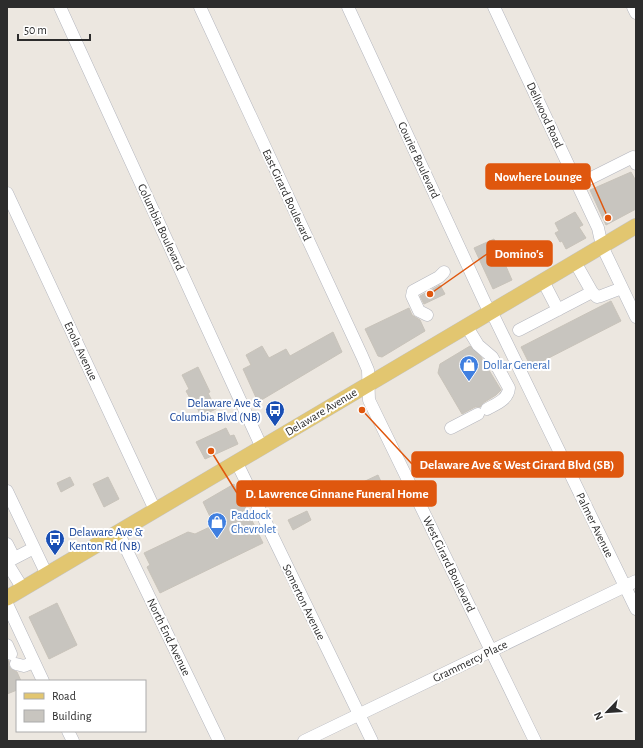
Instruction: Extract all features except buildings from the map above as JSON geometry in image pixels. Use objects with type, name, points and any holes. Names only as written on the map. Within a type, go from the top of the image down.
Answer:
[{"type":"main road","name":"Delaware Avenue","points":[[7,598],[636,226]]},
{"type":"street","name":"Columbia Boulevard","points":[[60,7],[262,448]]},
{"type":"street","name":"East Girard Boulevard","points":[[200,7],[362,356],[368,370],[368,385]]},
{"type":"street","name":"Courier Boulevard","points":[[348,7],[465,262],[490,312]]},
{"type":"street","name":"Dellwood Road","points":[[494,7],[598,228],[602,246],[636,317]]},
{"type":"street","points":[[633,7],[636,13]]},
{"type":"street","points":[[577,185],[633,157],[636,164]]},
{"type":"street","name":"Enola Avenue","points":[[7,193],[155,510]]},
{"type":"street","points":[[575,262],[592,292],[597,297],[622,288]]},
{"type":"street","points":[[427,315],[419,311],[412,296],[413,291],[439,277],[444,272]]},
{"type":"street","points":[[543,281],[558,310]]},
{"type":"street","points":[[519,330],[592,292]]},
{"type":"street","name":"Palmer Avenue","points":[[490,312],[495,319],[636,609]]},
{"type":"street","points":[[451,428],[505,399],[509,392],[509,388],[492,358],[478,345],[467,327]]},
{"type":"street","name":"West Girard Boulevard","points":[[368,385],[369,400],[535,741]]},
{"type":"street","name":"Somerton Avenue","points":[[237,462],[372,741]]},
{"type":"street","points":[[7,491],[47,575]]},
{"type":"street","name":"North End Avenue","points":[[118,532],[219,741]]},
{"type":"street","points":[[7,544],[9,561],[22,589]]},
{"type":"street","points":[[9,561],[34,548]]},
{"type":"street","name":"Grammercy Place","points":[[304,741],[636,581]]},
{"type":"street","points":[[7,604],[43,680]]},
{"type":"street","points":[[12,654],[24,666],[34,662]]},
{"type":"street","points":[[68,732],[73,741]]},
{"type":"place","name":"Nowhere Lounge","points":[[608,218]]},
{"type":"place","name":"Domino's","points":[[430,294]]},
{"type":"place","name":"Dollar General","points":[[469,382]]},
{"type":"place","name":"Delaware Ave & West Girard Blvd (SB)","points":[[362,410]]},
{"type":"place","name":"Delaware Ave & Columbia Blvd (NB)","points":[[275,427]]},
{"type":"place","name":"D. Lawrence Ginnane Funeral Home","points":[[211,451]]},
{"type":"place","name":"Paddock Chevrolet","points":[[217,539]]},
{"type":"place","name":"Delaware Ave & Kenton Rd (NB)","points":[[55,556]]}]
